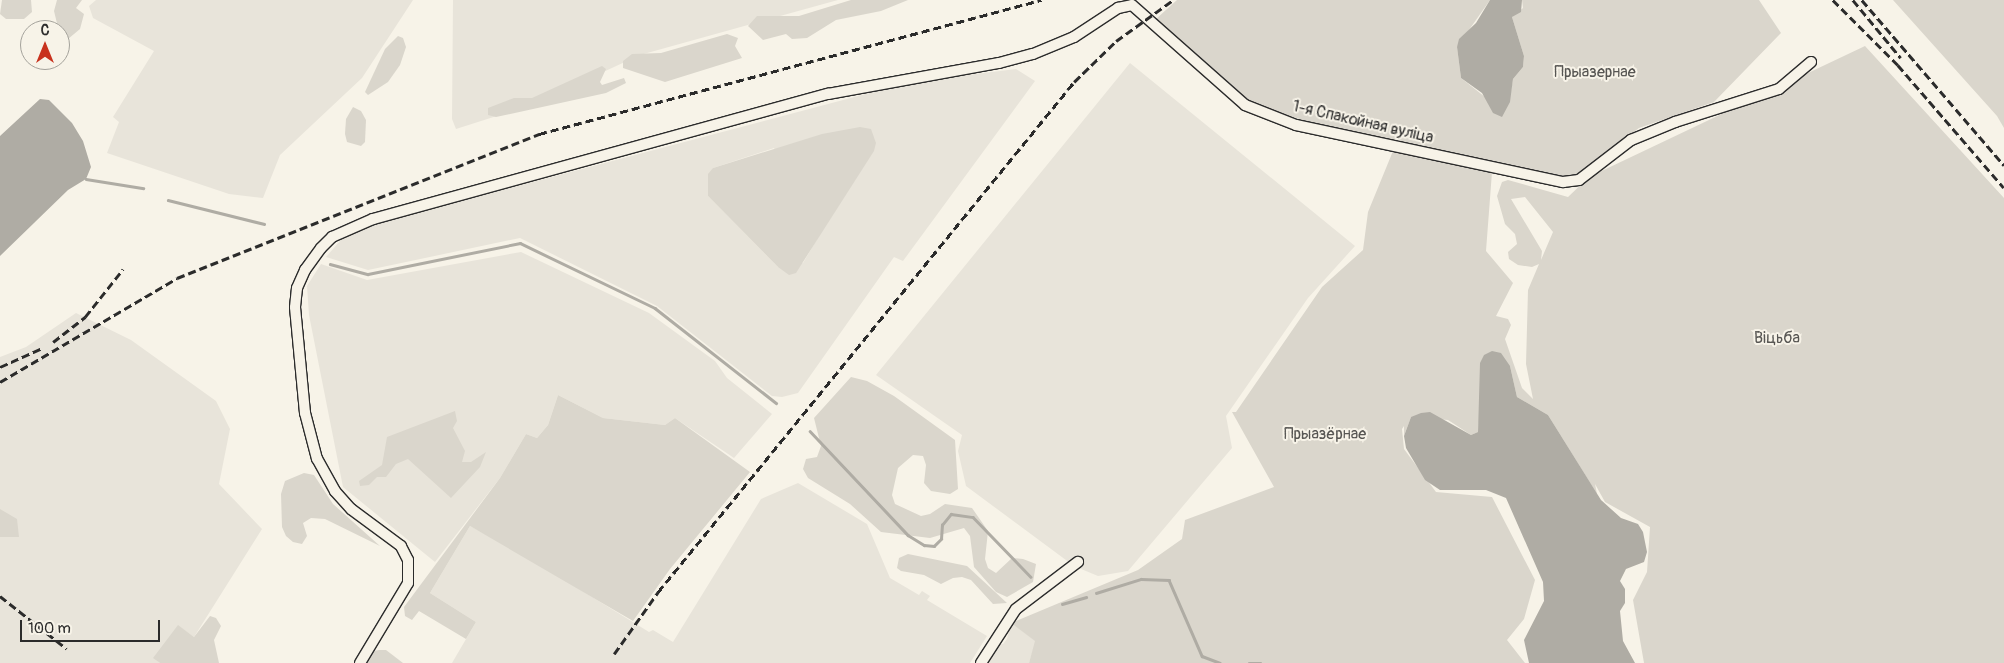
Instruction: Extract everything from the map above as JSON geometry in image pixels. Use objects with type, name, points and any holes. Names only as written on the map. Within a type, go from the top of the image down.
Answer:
[{"type":"street","name":"1-я Спакойная вуліца","points":[[360,663],[408,583],[408,560],[401,546],[351,509],[335,491],[317,459],[310,436],[300,375],[295,307],[297,288],[305,270],[332,236],[372,219],[828,94],[999,64],[1033,54],[1074,36],[1118,8],[1132,5],[1142,10],[1167,36],[1245,105],[1296,124],[1538,178],[1564,182],[1578,180],[1631,140],[1779,89],[1810,62]]},
{"type":"street","points":[[981,663],[1016,609],[1078,562]]},
{"type":"shaded area","points":[[96,0],[413,0],[362,78],[280,155],[263,198],[229,194],[107,153],[119,122],[113,117],[154,51],[93,18],[89,6]]},
{"type":"shaded area","points":[[453,0],[838,0],[640,55],[534,104],[456,129],[452,119]]},
{"type":"shaded area","points":[[1490,0],[1522,0],[1521,12],[1512,17],[1524,56],[1523,67],[1513,79],[1510,102],[1502,117],[1493,113],[1482,93],[1461,78],[1457,47],[1459,39],[1476,23]]},
{"type":"shaded area","points":[[1130,63],[1355,246],[1308,298],[1226,416],[1232,448],[1128,571],[1098,576],[1074,566],[966,486],[958,451],[962,435],[876,375]]},
{"type":"shaded area","points":[[1016,69],[1035,81],[903,261],[894,257],[798,393],[782,397],[772,396],[657,306],[520,238],[368,270],[326,257],[347,233],[359,228],[911,82]],"holes":[[[774,148],[819,236],[803,263],[778,267],[708,196],[713,168]]]},
{"type":"shaded area","points":[[40,99],[49,100],[72,123],[83,141],[91,167],[86,179],[68,190],[0,256],[0,136]]},
{"type":"shaded area","points":[[521,252],[649,313],[715,361],[727,378],[772,414],[734,458],[675,418],[665,425],[603,418],[558,395],[548,425],[537,438],[526,434],[500,478],[435,562],[343,487],[309,315],[307,286],[321,264],[367,280]]},
{"type":"shaded area","points":[[76,313],[131,340],[216,401],[230,429],[219,484],[262,529],[194,637],[178,626],[154,658],[160,663],[0,663],[0,357],[26,347]]},
{"type":"shaded area","points":[[1492,351],[1501,353],[1510,366],[1517,397],[1548,415],[1601,500],[1621,518],[1638,524],[1643,532],[1647,552],[1644,562],[1626,569],[1620,581],[1625,589],[1625,603],[1620,611],[1623,641],[1635,663],[1529,663],[1524,640],[1544,601],[1543,582],[1506,498],[1486,490],[1440,490],[1425,480],[1406,448],[1404,436],[1411,417],[1421,413],[1430,412],[1471,435],[1478,432],[1480,363],[1484,355]]},
{"type":"shaded area","points":[[798,483],[867,524],[890,578],[919,595],[922,591],[930,596],[927,600],[987,636],[970,663],[452,663],[476,622],[430,593],[470,526],[527,557],[649,632],[653,630],[673,642],[761,499]]},
{"type":"shaded area","points":[[1011,623],[1036,641],[1029,663],[986,663],[997,645],[1003,644],[1007,639]]},
{"type":"green space","points":[[2,0],[31,0],[32,12],[24,19],[6,19],[0,14]]},
{"type":"green space","points":[[57,0],[82,0],[76,8],[84,14],[80,29],[70,37],[70,20],[56,20],[54,11]]},
{"type":"green space","points":[[851,0],[908,0],[881,11],[836,20],[807,38],[792,39],[786,34],[763,40],[748,26],[757,16],[799,16]]},
{"type":"green space","name":"Прыазернае","points":[[1177,0],[1490,0],[1457,47],[1461,78],[1485,97],[1511,91],[1513,79],[1523,67],[1524,56],[1512,17],[1523,8],[1522,0],[1759,0],[1781,33],[1714,102],[1639,128],[1577,174],[1563,176],[1309,122],[1256,105],[1218,80],[1156,19]]},
{"type":"green space","points":[[1893,0],[2004,0],[2004,128],[1997,116]]},
{"type":"green space","points":[[727,34],[738,38],[735,46],[742,58],[665,82],[623,68],[623,61],[632,54],[661,53]]},
{"type":"green space","points":[[398,36],[403,38],[406,47],[400,65],[388,82],[368,95],[365,92],[385,49]]},
{"type":"green space","name":"Віцьба","points":[[1865,46],[2004,198],[2004,663],[1644,663],[1633,600],[1647,572],[1650,527],[1605,502],[1595,484],[1597,494],[1548,415],[1517,397],[1510,366],[1481,398],[1478,432],[1471,435],[1448,420],[1411,417],[1404,436],[1404,426],[1402,429],[1404,449],[1436,492],[1492,497],[1535,580],[1524,619],[1507,640],[1525,663],[1029,663],[1035,641],[1011,623],[1138,570],[1182,539],[1185,520],[1274,487],[1232,412],[1236,412],[1322,287],[1363,250],[1368,212],[1393,151],[1492,172],[1486,251],[1513,283],[1496,316],[1508,319],[1511,325],[1505,339],[1522,388],[1533,399],[1526,364],[1528,290],[1539,264],[1532,267],[1518,265],[1509,259],[1508,252],[1517,244],[1515,234],[1505,224],[1497,196],[1502,182],[1508,180],[1568,197],[1589,177]],"holes":[[[1525,197],[1553,232],[1541,260],[1542,251],[1511,199]]]},
{"type":"green space","points":[[602,66],[606,69],[600,82],[602,85],[624,78],[626,83],[606,93],[496,117],[488,115],[488,108],[514,98],[532,98]]},
{"type":"green space","points":[[353,107],[361,111],[366,120],[365,142],[361,146],[347,142],[345,134],[346,119]]},
{"type":"green space","points":[[860,127],[871,129],[876,143],[874,151],[796,273],[789,275],[778,267],[708,196],[708,174],[713,168],[822,134]]},
{"type":"green space","points":[[851,377],[867,381],[894,396],[955,440],[958,489],[950,494],[931,491],[924,483],[926,465],[923,456],[913,455],[898,468],[892,495],[895,504],[921,516],[930,514],[945,504],[972,508],[988,531],[985,559],[988,568],[996,573],[1012,558],[1023,559],[1036,564],[1033,582],[1007,597],[996,592],[974,567],[970,536],[964,528],[930,538],[881,532],[850,504],[808,478],[803,469],[806,459],[817,457],[821,446],[814,418]]},
{"type":"green space","points":[[558,395],[603,418],[665,425],[675,418],[750,472],[670,569],[633,621],[470,526],[430,593],[476,622],[466,639],[419,611],[412,620],[405,616],[404,607],[500,478],[526,434],[537,438],[548,425]]},
{"type":"green space","points":[[455,411],[457,421],[453,428],[465,451],[462,462],[471,462],[486,452],[480,467],[451,498],[408,459],[396,464],[386,477],[377,477],[369,485],[360,486],[359,481],[382,465],[387,437]]},
{"type":"green space","points":[[304,473],[314,475],[333,504],[380,546],[325,519],[311,518],[303,523],[307,536],[302,544],[293,542],[286,536],[282,527],[281,494],[285,481]]},
{"type":"green space","points":[[0,509],[17,519],[19,537],[0,537]]},
{"type":"green space","points":[[908,554],[967,566],[1007,603],[993,604],[971,580],[962,577],[953,578],[941,584],[924,575],[901,571],[897,568],[899,558]]},
{"type":"green space","points":[[210,616],[216,618],[221,626],[214,640],[219,663],[160,663],[153,658],[178,625],[194,637]]},
{"type":"green space","points":[[386,650],[403,663],[366,663],[374,651]]},
{"type":"waterway","points":[[86,179],[143,188]]},
{"type":"waterway","points":[[168,200],[264,224]]},
{"type":"waterway","points":[[330,264],[368,274],[520,243],[655,308],[776,403]]},
{"type":"waterway","points":[[810,431],[908,535],[924,545],[934,546],[941,539],[942,525],[951,514],[973,517],[1031,577]]},
{"type":"waterway","points":[[1096,593],[1141,579],[1169,580],[1202,656],[1220,663]]},
{"type":"waterway","points":[[1062,604],[1086,597]]},
{"type":"waterway","points":[[1249,663],[1261,663]]},
{"type":"railway","points":[[0,382],[177,278],[539,134],[1041,0]]},
{"type":"railway","points":[[614,654],[658,592],[1074,82],[1116,41],[1173,0]]},
{"type":"railway","points":[[1833,0],[1898,65],[2004,188]]},
{"type":"railway","points":[[1853,0],[1901,58]]},
{"type":"railway","points":[[1862,0],[2004,165]]},
{"type":"railway","points":[[53,342],[85,317],[123,269]]},
{"type":"railway","points":[[0,367],[42,348]]},
{"type":"railway","points":[[0,596],[67,649]]},
{"type":"park label","name":"Прыазёрнае","points":[[1325,434]]}]
